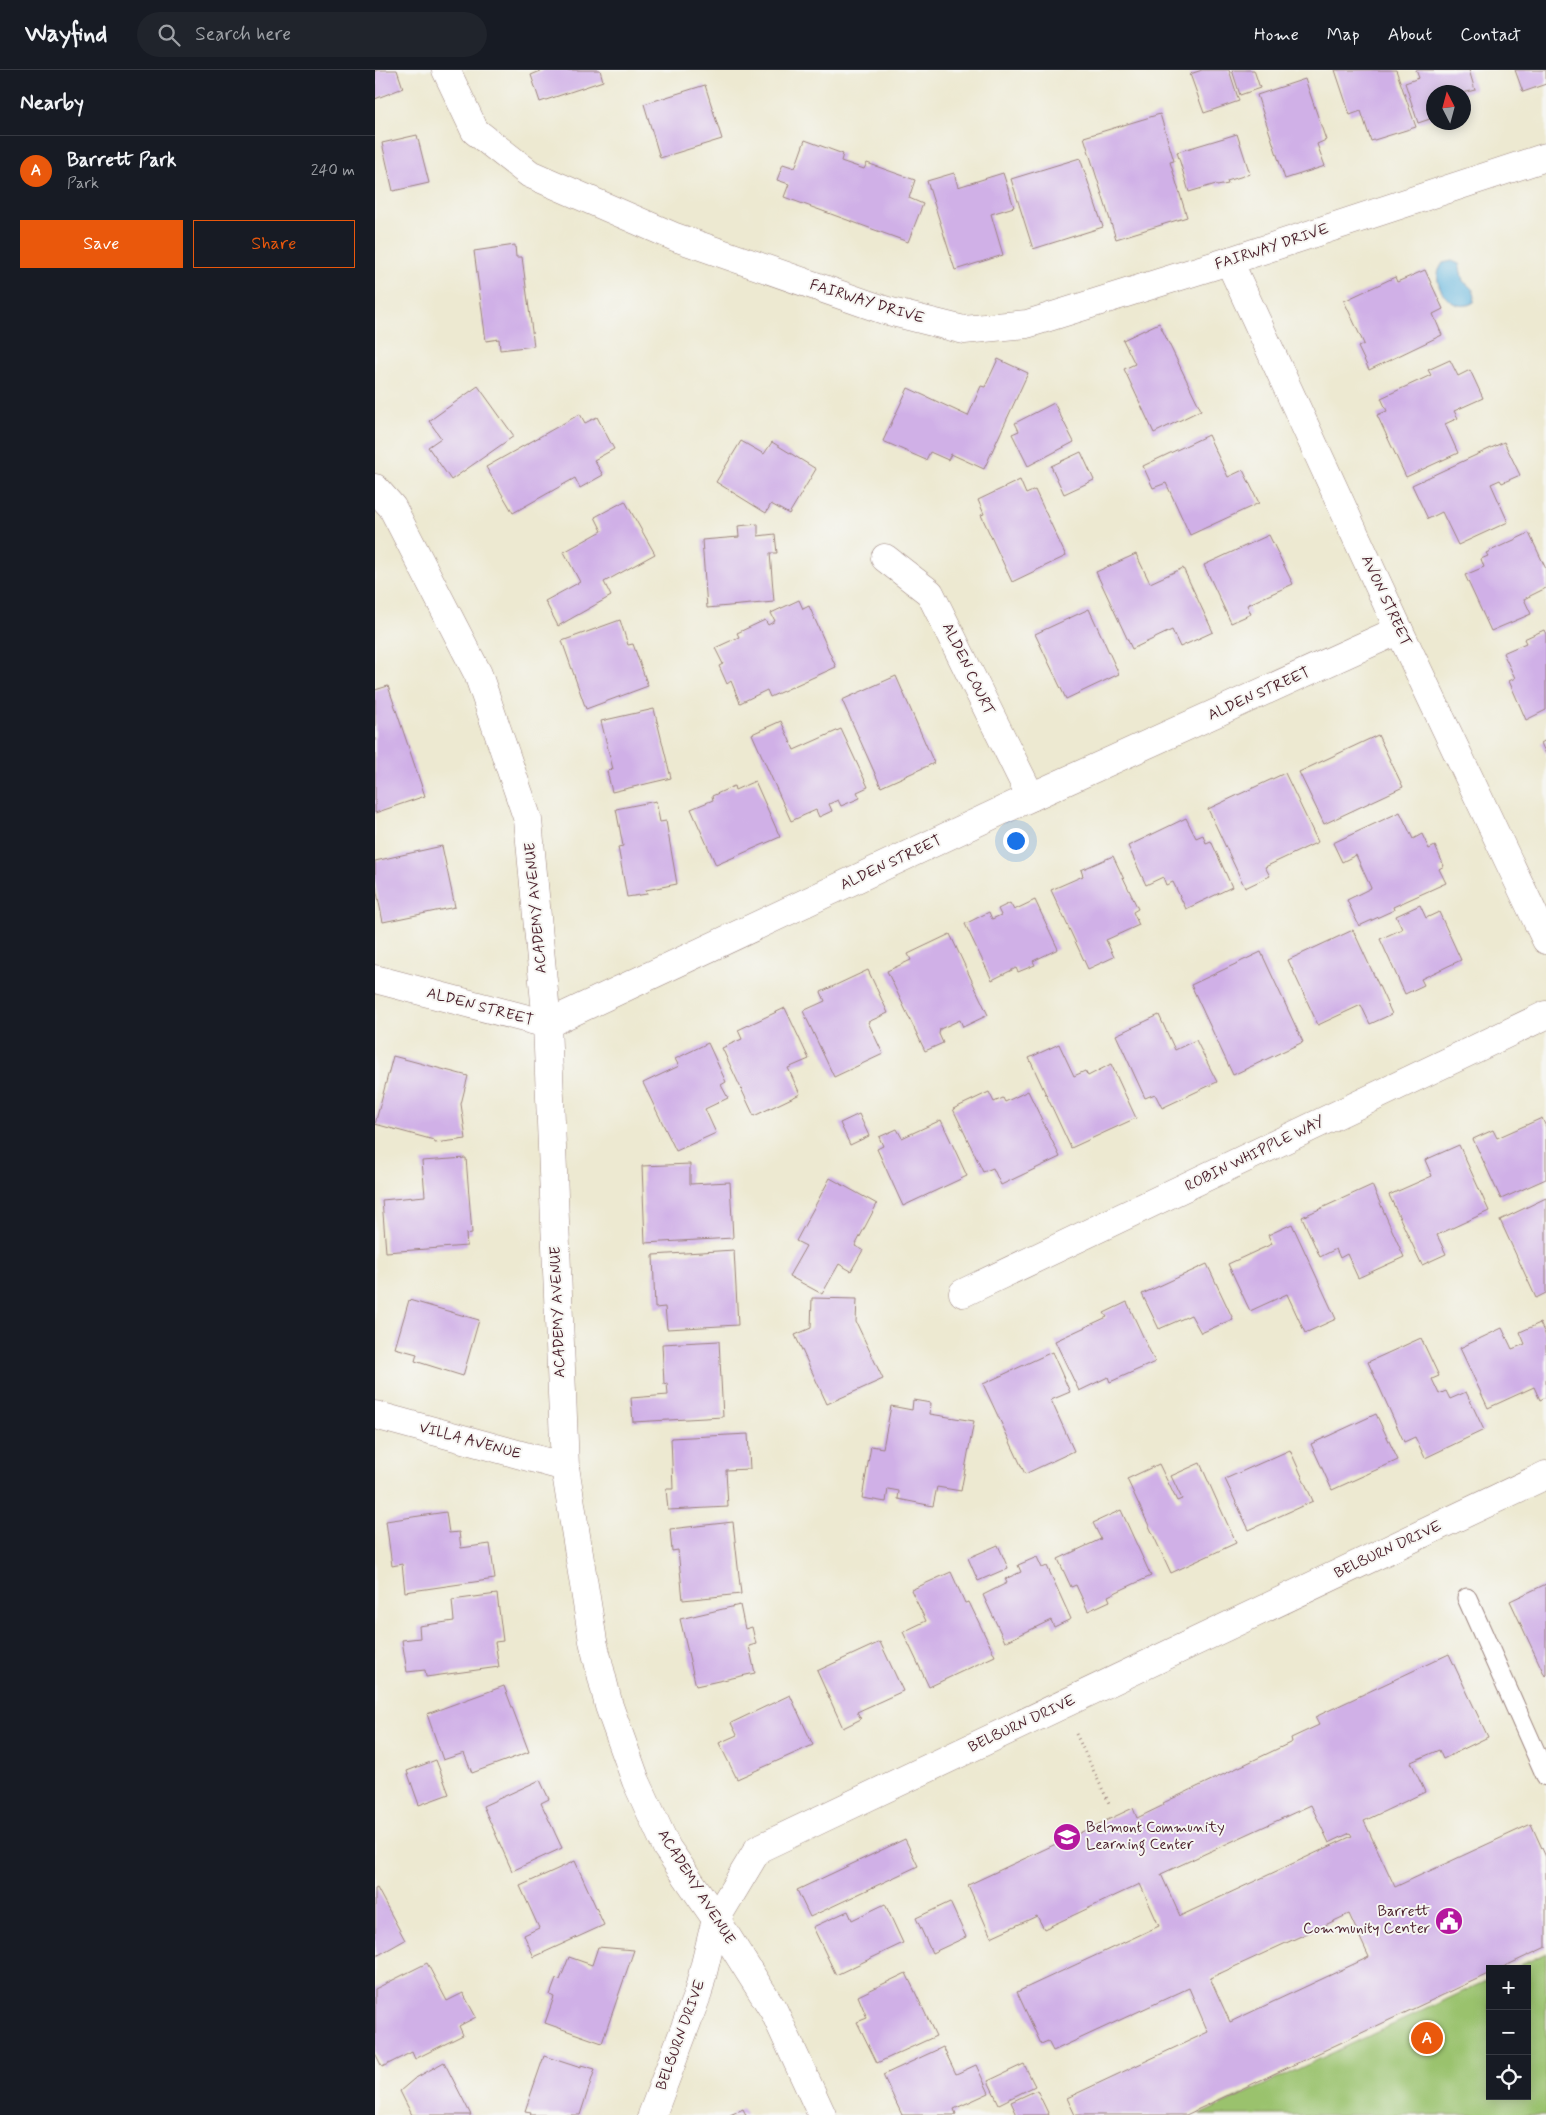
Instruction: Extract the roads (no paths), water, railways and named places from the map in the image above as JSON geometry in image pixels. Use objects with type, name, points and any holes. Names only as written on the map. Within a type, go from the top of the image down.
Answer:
[{"type":"street","name":"FAIRWAY DRIVE","points":[[446,70],[475,130],[530,174],[675,237],[884,310],[965,330],[1027,324],[1229,262],[1546,158]]},
{"type":"street","name":"AVON STREET","points":[[1229,262],[1399,630],[1546,940]]},
{"type":"street","name":"ACADEMY AVENUE","points":[[375,488],[392,507],[478,674],[528,820],[547,1024],[565,1467],[593,1640],[609,1706],[636,1781],[667,1848],[716,1919],[774,2011],[822,2115]]},
{"type":"street","name":"ALDEN COURT","points":[[885,558],[931,593],[1031,797]]},
{"type":"street","name":"ALDEN STREET","points":[[375,979],[547,1024],[1031,797],[1399,630]]},
{"type":"street","name":"ROBIN WHIPPLE WAY","points":[[963,1293],[1546,1015]]},
{"type":"street","name":"VILLA AVENUE","points":[[375,1415],[565,1467]]},
{"type":"street","name":"BELBURN DRIVE","points":[[652,2115],[698,1993],[716,1919],[758,1849],[1546,1475]]},
{"type":"lane","points":[[1467,1598],[1546,1776]]},
{"type":"water","points":[[1452,261],[1459,264],[1463,281],[1474,292],[1474,302],[1467,305],[1454,303],[1449,300],[1440,288],[1438,281],[1439,270],[1443,263]]},
{"type":"place","name":"Belmont Community Learning Center","points":[[1067,1837]]},
{"type":"place","name":"Barrett Community Center","points":[[1449,1921]]},
{"type":"place","name":"Barrett Park","points":[[1427,2038]]}]
